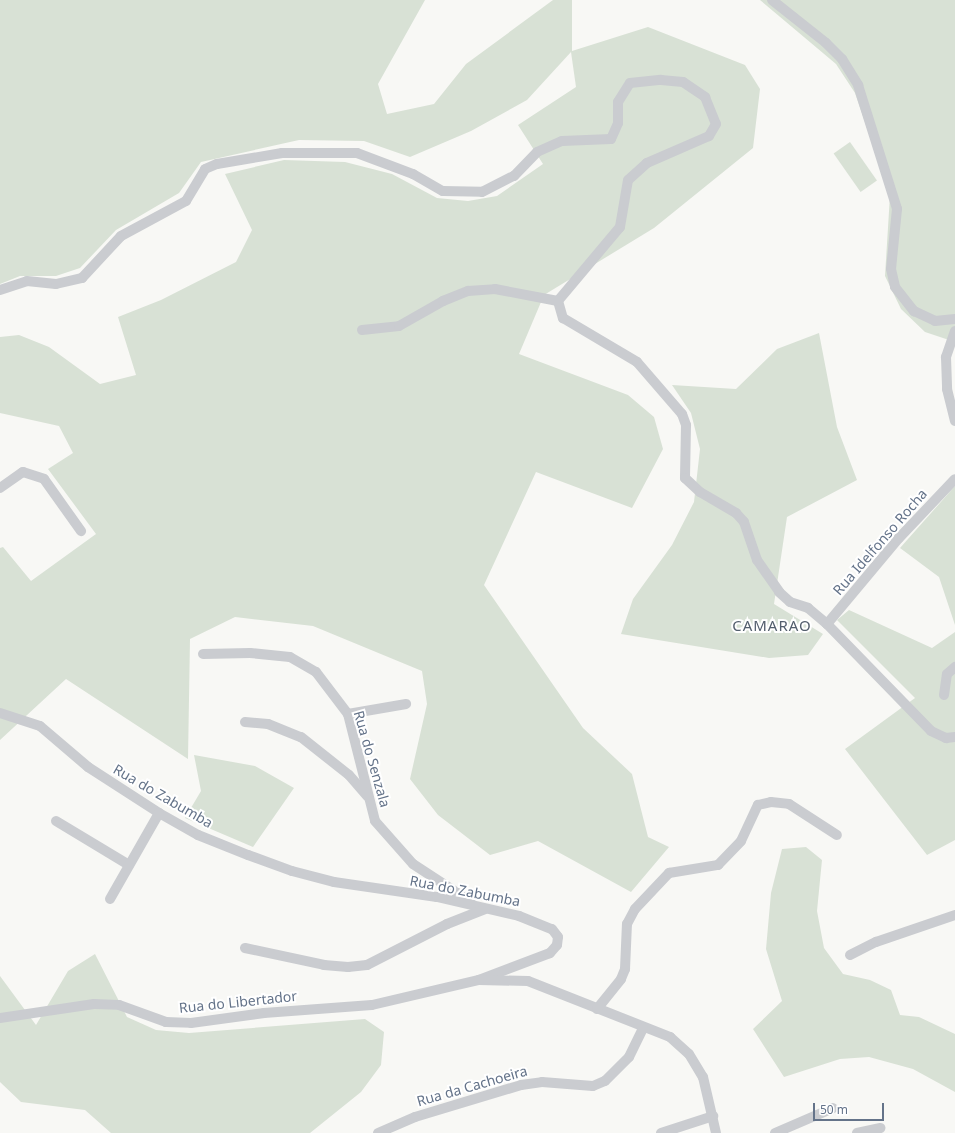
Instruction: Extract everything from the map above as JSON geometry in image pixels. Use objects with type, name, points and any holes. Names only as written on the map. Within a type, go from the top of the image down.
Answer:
[{"type":"street","points":[[772,0],[826,43],[846,65],[858,85],[898,209],[891,262],[895,287],[914,311],[935,321],[955,319]]},
{"type":"street","points":[[0,290],[27,281],[56,284],[82,278],[121,236],[186,201],[205,169],[217,164],[282,153],[356,153],[413,174],[443,191],[482,192],[514,176],[537,152],[562,141],[611,139],[618,123],[618,102],[630,84],[661,80],[683,82],[705,97],[716,124],[709,136],[647,163],[628,180],[620,227],[558,301]]},
{"type":"street","points":[[362,330],[405,324],[443,301],[468,291],[495,289],[558,301]]},
{"type":"street","points":[[558,301],[562,318],[569,324],[637,362],[671,402],[686,425],[685,478],[700,492],[736,513],[744,522],[757,560],[779,592],[790,602],[808,608],[827,624],[931,731],[946,738],[955,737]]},
{"type":"street","points":[[955,331],[946,357],[947,389],[955,421]]},
{"type":"street","points":[[0,488],[23,472],[44,478],[81,531]]},
{"type":"street","name":"Rua Idelfonso Rocha","points":[[827,624],[899,538],[955,479]]},
{"type":"street","name":"Rua do Senzala","points":[[203,654],[250,653],[290,657],[316,672],[348,714],[366,779],[368,796],[375,821],[412,864],[481,907]]},
{"type":"street","points":[[944,695],[947,674],[955,667]]},
{"type":"street","points":[[348,714],[406,704]]},
{"type":"street","name":"Rua do Zabumba","points":[[0,713],[40,726],[88,768],[159,814],[198,835],[292,871],[334,882],[481,907],[536,921],[552,929],[558,937],[557,945],[550,953],[479,980]]},
{"type":"street","points":[[245,722],[268,724],[301,737],[344,770],[368,796]]},
{"type":"street","points":[[597,1009],[621,979],[625,969],[627,924],[635,909],[669,873],[718,865],[741,841],[758,806],[770,802],[789,804],[837,835]]},
{"type":"street","points":[[110,899],[159,814]]},
{"type":"street","points":[[56,821],[129,865]]},
{"type":"street","points":[[246,948],[324,965],[348,967],[367,965],[433,930],[481,907]]},
{"type":"street","points":[[850,955],[876,942],[955,916]]},
{"type":"street","points":[[479,980],[528,981],[643,1028],[670,1037],[689,1054],[703,1077],[716,1133]]},
{"type":"street","name":"Rua do Libertador","points":[[0,1018],[94,1004],[119,1005],[166,1022],[191,1022],[272,1012],[372,1005],[479,980]]},
{"type":"street","name":"Rua da Cachoeira","points":[[378,1133],[415,1117],[521,1085],[542,1082],[593,1086],[605,1081],[628,1057],[643,1028]]},
{"type":"street","points":[[775,1133],[832,1108]]},
{"type":"street","points":[[661,1133],[713,1116]]},
{"type":"street","points":[[857,1133],[880,1128]]},
{"type":"shaded area","points":[[0,0],[425,0],[378,84],[387,114],[434,104],[466,64],[553,0],[572,0],[572,51],[648,27],[745,65],[760,89],[753,148],[654,228],[544,295],[519,354],[628,395],[654,417],[663,449],[632,508],[536,472],[484,585],[583,728],[632,774],[648,837],[669,847],[631,892],[538,841],[490,855],[438,815],[410,779],[427,704],[422,671],[313,626],[235,617],[190,639],[188,759],[66,679],[0,740],[0,548],[3,547],[31,581],[96,534],[48,469],[73,453],[59,426],[0,413],[0,337],[19,335],[49,347],[100,384],[136,375],[118,317],[161,300],[236,262],[252,230],[225,174],[284,160],[345,162],[392,174],[437,198],[468,201],[497,196],[543,164],[518,125],[576,87],[571,52],[527,100],[471,131],[410,157],[364,141],[299,140],[201,162],[179,193],[116,230],[80,268],[56,276],[20,276],[0,284]]},
{"type":"shaded area","points":[[760,0],[955,0],[955,342],[925,332],[901,309],[885,276],[890,195],[855,93],[836,64]]},
{"type":"shaded area","points":[[850,142],[877,181],[861,192],[834,153]]},
{"type":"shaded area","points":[[819,333],[837,427],[857,480],[787,517],[774,604],[823,634],[808,655],[769,658],[621,634],[633,599],[672,545],[694,502],[700,449],[691,413],[672,385],[736,389],[777,349]]},
{"type":"shaded area","points":[[955,486],[955,625],[939,577],[900,548]]},
{"type":"shaded area","points":[[849,610],[932,648],[955,632],[955,840],[927,855],[845,749],[915,698],[837,620]]},
{"type":"shaded area","points":[[194,755],[255,766],[294,788],[253,847],[185,818],[201,791]]},
{"type":"shaded area","points":[[806,847],[822,860],[817,911],[824,948],[843,974],[870,980],[891,990],[900,1015],[919,1017],[955,1034],[955,1092],[913,1069],[869,1057],[840,1059],[784,1077],[753,1029],[782,1001],[766,949],[771,893],[782,849]]},
{"type":"shaded area","points":[[95,954],[127,1017],[156,1030],[189,1033],[365,1019],[384,1032],[381,1065],[361,1092],[310,1133],[111,1133],[85,1110],[21,1102],[0,1082],[0,976],[36,1025],[68,971]]},
{"type":"district","name":"CAMARAO","points":[[772,626]]}]
